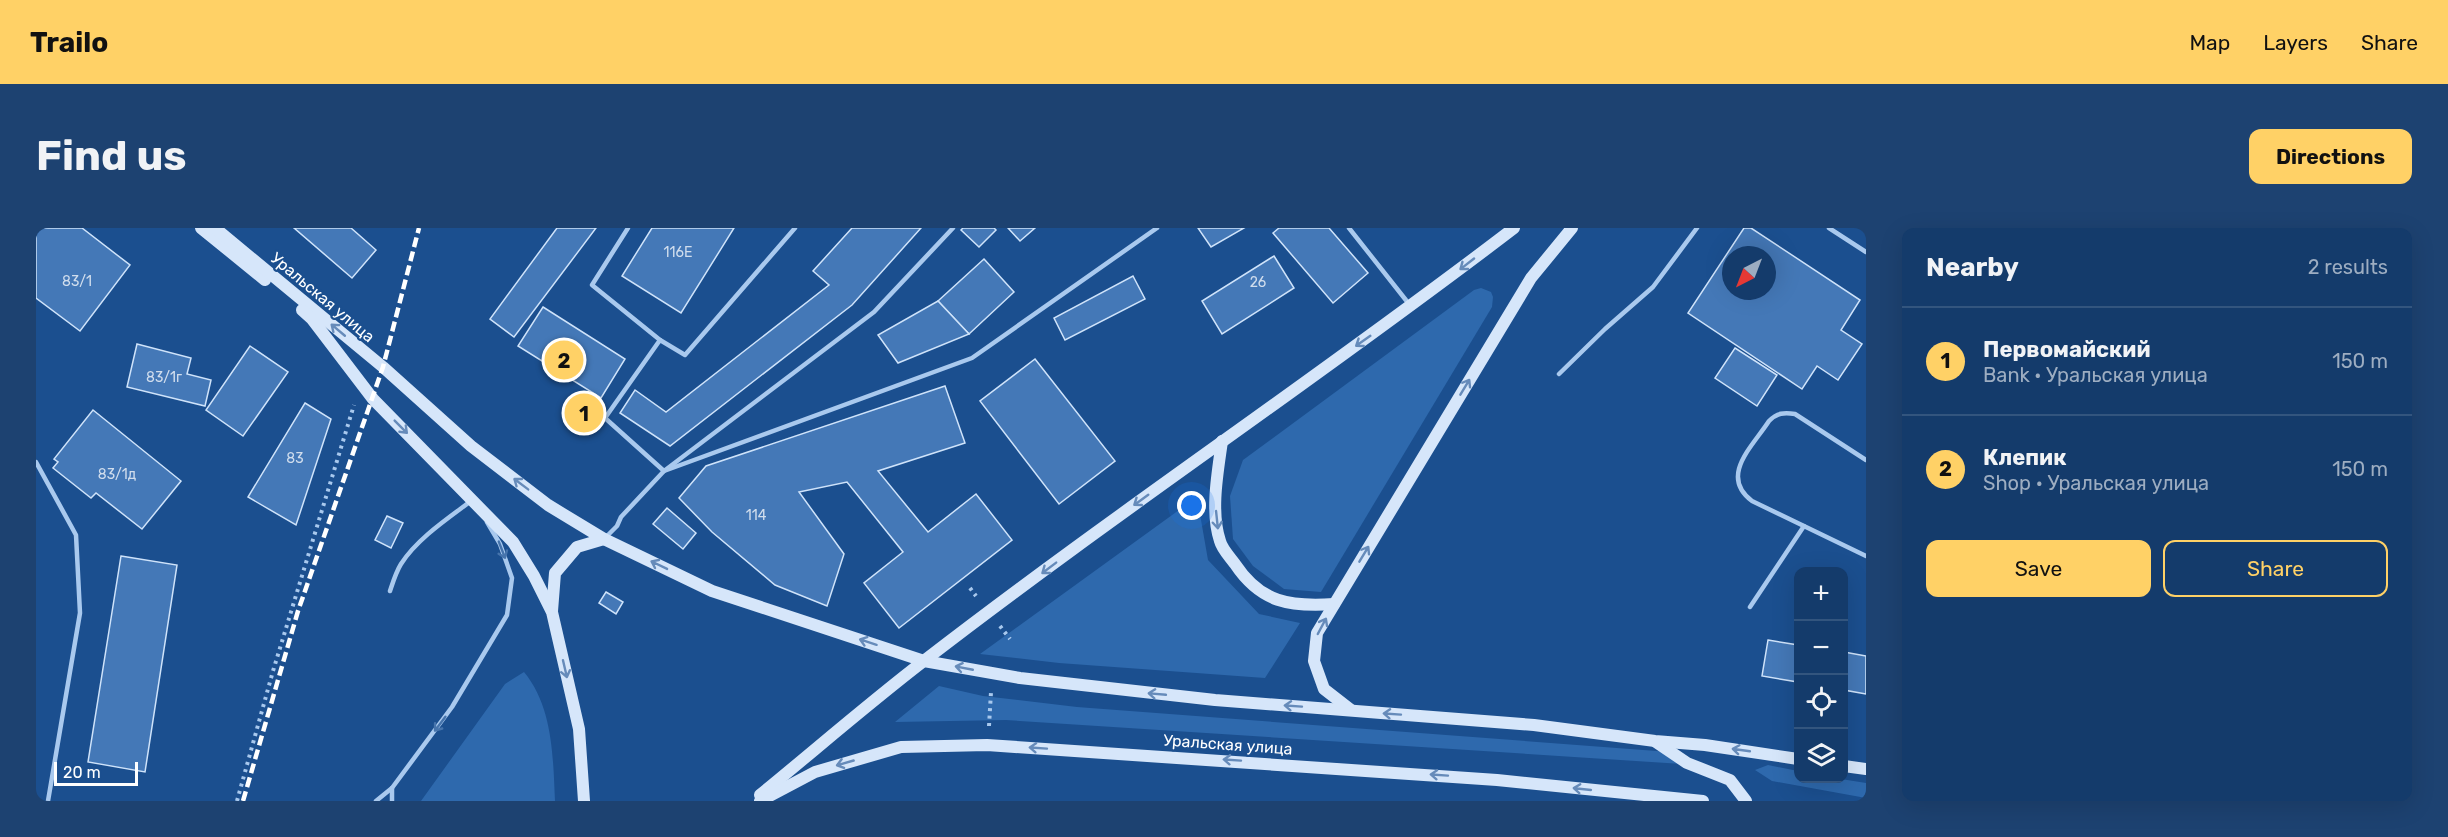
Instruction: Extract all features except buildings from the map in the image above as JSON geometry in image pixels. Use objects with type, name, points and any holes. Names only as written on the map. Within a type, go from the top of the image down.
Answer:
[{"type":"main road","name":"Уральская улица","points":[[201,228],[312,319],[373,399],[513,542],[552,612]]},
{"type":"main road","name":"Уральская улица","points":[[215,228],[383,368],[471,446],[548,505],[604,539],[712,591],[924,660]]},
{"type":"main road","points":[[752,801],[924,660],[1222,441],[1411,307],[1514,228]]},
{"type":"main road","points":[[1351,710],[1324,689],[1314,661],[1317,633],[1531,278],[1572,228]]},
{"type":"main road","points":[[1222,441],[1215,496],[1220,542],[1242,575],[1272,599],[1304,606],[1334,604]]},
{"type":"main road","points":[[584,801],[579,729],[552,612],[555,573],[578,547],[604,539]]},
{"type":"main road","points":[[924,660],[996,674],[1122,691],[1534,725],[1655,741],[1705,745],[1794,758]]},
{"type":"main road","points":[[1655,741],[1688,764],[1730,780],[1746,801]]},
{"type":"main road","name":"Уральская улица","points":[[760,801],[815,772],[902,747],[987,745],[1497,780],[1703,801]]},
{"type":"main road","points":[[1848,767],[1866,769]]},
{"type":"lane","points":[[628,228],[592,285],[660,340],[685,355],[795,228]]},
{"type":"lane","points":[[604,539],[617,526],[621,517],[664,471],[874,312],[953,228]]},
{"type":"lane","points":[[664,471],[972,358],[1157,228]]},
{"type":"lane","points":[[1349,228],[1411,307]]},
{"type":"lane","points":[[1559,374],[1653,287],[1697,228]]},
{"type":"lane","points":[[1829,228],[1866,252]]},
{"type":"lane","points":[[660,340],[604,418],[664,471]]},
{"type":"lane","points":[[1866,460],[1795,414],[1779,414],[1769,421],[1739,466],[1737,477],[1742,494],[1752,501],[1866,556]]},
{"type":"lane","points":[[36,462],[76,535],[80,613],[48,801]]},
{"type":"lane","points":[[376,801],[392,788],[452,707],[507,615],[512,578],[500,544],[473,499],[445,520],[418,545],[400,565],[390,591]]},
{"type":"lane","points":[[1750,608],[1803,526]]},
{"type":"lane","points":[[392,788],[392,801]]},
{"type":"path","points":[[237,801],[273,671],[360,384]]},
{"type":"path","points":[[987,745],[992,689],[996,674]]},
{"type":"shaded area","points":[[1481,288],[1491,292],[1492,307],[1321,592],[1284,589],[1253,566],[1233,539],[1230,496],[1243,460],[1474,290]]},
{"type":"shaded area","points":[[1197,497],[1208,560],[1259,614],[1300,623],[1265,678],[1059,663],[980,654]]},
{"type":"shaded area","points":[[524,672],[541,701],[550,733],[555,801],[421,801],[505,684]]},
{"type":"shaded area","points":[[939,686],[983,696],[1077,707],[1683,753],[1682,764],[1006,720],[895,722]]},
{"type":"shaded area","points":[[1768,765],[1794,770],[1794,783],[1848,783],[1848,780],[1866,783],[1866,798],[1772,781],[1755,770]]},
{"type":"railway","points":[[243,801],[298,611],[383,367],[419,228]]},
{"type":"place","name":"Клепик","points":[[564,360]]},
{"type":"place","name":"Первомайский","points":[[584,413]]}]
